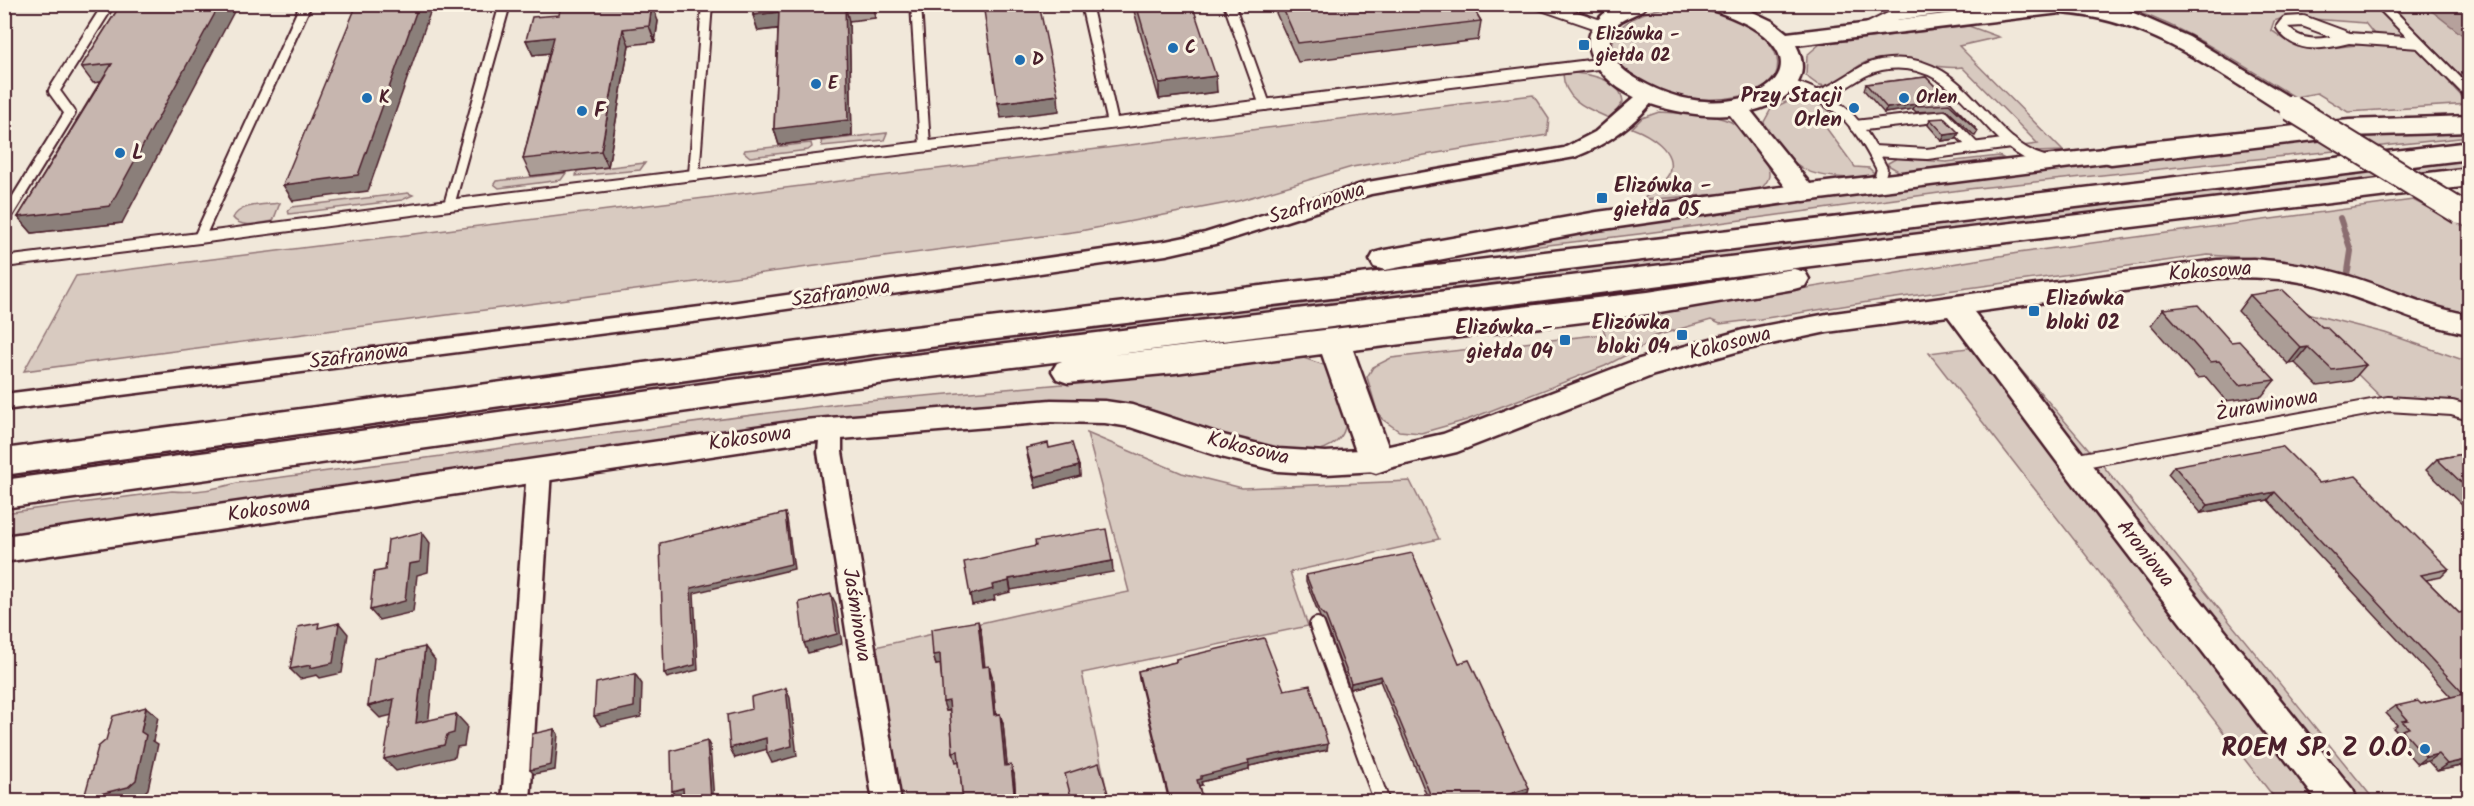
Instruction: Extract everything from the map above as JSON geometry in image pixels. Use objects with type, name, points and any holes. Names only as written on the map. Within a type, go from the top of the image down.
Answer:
[{"type":"main road","points":[[2111,155],[2349,128],[2469,124]]},
{"type":"main road","points":[[4,462],[869,343],[2469,150]]},
{"type":"main road","points":[[4,495],[906,368],[2469,177]]},
{"type":"main road","points":[[1145,310],[1312,273],[1597,221],[1804,193]]},
{"type":"main road","points":[[746,390],[827,390],[1175,361],[1648,303],[1737,290],[1853,268],[1985,236]]},
{"type":"main road","points":[[1334,342],[1376,460]]},
{"type":"street","points":[[1638,4],[1617,13],[1603,26],[1598,44],[1606,63],[1622,80],[1649,94],[1698,107],[1736,107],[1773,95],[1786,84],[1792,72],[1792,61],[1781,40],[1753,19],[1713,4]]},
{"type":"street","points":[[1781,40],[2061,7],[2103,11],[2152,26],[2465,215]]},
{"type":"street","name":"Szafranowa","points":[[4,402],[724,311],[1166,248],[1208,239],[1368,188],[1568,153],[1595,142],[1609,132],[1649,94]]},
{"type":"street","points":[[1736,107],[1804,193],[2111,155]]},
{"type":"street","name":"Kokosowa","points":[[4,549],[831,428],[1051,411],[1089,411],[1132,416],[1221,446],[1278,460],[1326,463],[1376,460],[1447,444],[1646,367],[1702,350],[1827,323],[2190,271],[2251,267],[2297,272],[2332,280],[2436,317],[2469,325]]},
{"type":"street","name":"Aroniowa","points":[[1954,305],[2073,462],[2340,801]]},
{"type":"street","name":"Jaśminowa","points":[[831,428],[830,452],[887,801]]},
{"type":"street","points":[[516,801],[539,470]]},
{"type":"lane","points":[[4,220],[70,113],[54,91],[109,4]]},
{"type":"lane","points":[[199,238],[306,4]]},
{"type":"lane","points":[[449,205],[505,4]]},
{"type":"lane","points":[[694,175],[708,4]]},
{"type":"lane","points":[[916,4],[925,146]]},
{"type":"lane","points":[[1086,4],[1113,123]]},
{"type":"lane","points":[[1229,4],[1265,105]]},
{"type":"lane","points":[[1539,4],[1603,26]]},
{"type":"lane","points":[[1864,30],[1895,15],[1973,4]]},
{"type":"lane","points":[[2381,4],[2465,89]]},
{"type":"lane","points":[[2349,38],[2322,44],[2308,44],[2291,37],[2282,27],[2286,22],[2302,21],[2349,38],[2391,43],[2419,43]]},
{"type":"lane","points":[[4,262],[1606,63]]},
{"type":"lane","points":[[1819,95],[1834,92],[1864,70],[1879,66],[1893,64],[1926,68],[1952,81],[2011,143],[2029,157],[2049,162]]},
{"type":"lane","points":[[1786,84],[1819,95],[1839,109],[1855,126],[1873,151],[1882,169],[1878,183]]},
{"type":"lane","points":[[1855,126],[1944,116],[1975,148]]},
{"type":"lane","points":[[1873,151],[1927,154],[2011,143]]},
{"type":"lane","name":"Żurawinowa","points":[[2073,462],[2388,404],[2452,408],[2469,412]]},
{"type":"lane","points":[[1317,625],[1382,801]]},
{"type":"shaded area","points":[[2114,5],[2377,5],[2453,83],[2450,84],[2469,104],[2348,112],[2317,93],[2295,97],[2185,32],[2138,12]],"holes":[[[2286,17],[2365,23],[2382,44],[2328,48],[2306,47],[2289,43],[2271,30],[2274,21]]]},
{"type":"shaded area","points":[[2390,5],[2469,5],[2469,84]]},
{"type":"shaded area","points":[[2424,5],[2469,5],[2469,40]]},
{"type":"shaded area","points":[[1664,8],[1710,11],[1753,28],[1774,50],[1778,63],[1772,81],[1752,93],[1736,97],[1699,99],[1661,91],[1639,80],[1624,68],[1615,56],[1612,45],[1615,35],[1622,26],[1634,18]]},
{"type":"shaded area","points":[[1969,26],[1999,37],[1959,46],[2063,151],[2036,152],[2023,146],[2038,144],[1962,67],[1950,68],[1904,60],[1881,59],[1861,64],[1831,85],[1823,86],[1815,83],[1806,75],[1807,55],[1820,44]]},
{"type":"shaded area","points":[[1575,73],[1598,77],[1617,88],[1623,102],[1611,119],[1579,103],[1568,91],[1563,74]]},
{"type":"shaded area","points":[[1533,95],[1549,119],[1547,135],[1352,167],[1238,201],[1080,231],[24,371],[76,276]]},
{"type":"shaded area","points":[[1790,100],[1811,101],[1828,110],[1836,122],[1824,125],[1855,167],[1869,168],[1874,173],[1849,178],[1827,176],[1808,171],[1790,159],[1773,141],[1764,122],[1771,109]]},
{"type":"shaded area","points":[[1659,112],[1713,116],[1734,124],[1754,145],[1765,162],[1769,176],[1766,182],[1758,191],[1642,200],[1664,180],[1669,172],[1670,164],[1669,157],[1660,144],[1632,128],[1642,118]]},
{"type":"shaded area","points":[[2412,131],[2469,131],[2469,137],[1968,189],[1482,253],[1633,226],[1887,190]]},
{"type":"shaded area","points":[[887,133],[884,140],[822,146],[821,141]]},
{"type":"shaded area","points":[[811,143],[812,147],[808,150],[750,157],[744,152],[745,150]]},
{"type":"shaded area","points":[[1999,156],[2003,158],[1900,172],[1888,165],[1897,158],[1946,162]]},
{"type":"shaded area","points":[[2469,160],[2469,167],[995,345],[322,437],[5,484],[5,474],[422,414],[1125,320],[1378,293],[2010,213]]},
{"type":"shaded area","points":[[645,163],[640,170],[576,176],[577,171]]},
{"type":"shaded area","points":[[566,173],[561,180],[499,188],[494,184],[496,181]]},
{"type":"shaded area","points":[[408,193],[413,195],[402,200],[289,214],[288,210],[292,207]]},
{"type":"shaded area","points":[[2413,200],[2469,229],[2469,313],[2430,306],[2352,278],[2284,260],[2208,255],[1760,319],[1720,324],[1711,320],[1652,337],[1644,346],[1605,366],[1467,420],[1421,433],[1399,431],[1382,419],[1377,411],[1367,377],[1373,367],[1391,358],[1605,334],[1602,325],[1674,310],[2018,253]]},
{"type":"shaded area","points":[[280,203],[273,221],[246,224],[233,218],[236,213],[247,207]]},
{"type":"shaded area","points":[[2291,309],[2385,333],[2469,362],[2469,413],[2388,404]]},
{"type":"shaded area","points":[[1999,344],[2104,467],[2375,801],[2277,801],[1929,353]]},
{"type":"shaded area","points":[[1295,355],[1324,365],[1337,389],[1345,412],[1345,426],[1340,437],[1332,445],[1320,450],[1290,452],[1256,446],[1170,415],[1126,403],[1062,400],[822,418],[5,537],[4,513],[172,491],[205,490],[237,483],[844,403],[1120,379]]},
{"type":"shaded area","points":[[1087,433],[1182,473],[1242,488],[1410,481],[1439,539],[1290,572],[1308,626],[1082,673],[1109,801],[887,801],[862,650],[1129,592]]},
{"type":"building","name":"L","points":[[121,4],[220,4],[110,206],[18,217],[112,64],[81,67]]},
{"type":"building","name":"K","points":[[357,4],[419,4],[358,175],[283,185]]},
{"type":"building","name":"F","points":[[561,4],[628,4],[627,7],[652,5],[649,26],[623,29],[601,151],[523,159],[554,37],[526,40],[532,17],[559,15]]},
{"type":"building","name":"E","points":[[754,4],[854,4],[845,5],[848,120],[774,129],[779,12],[753,15]]},
{"type":"building","name":"D","points":[[983,4],[1039,4],[1058,95],[998,103]]},
{"type":"building","name":"C","points":[[1136,4],[1192,4],[1216,76],[1159,83]]},
{"type":"building","points":[[1281,4],[1471,4],[1481,21],[1298,43]]},
{"type":"building","name":"Orlen","points":[[1926,77],[1978,131],[1949,104],[1918,106],[1916,104],[1887,108],[1866,84]]},
{"type":"building","points":[[1944,118],[1959,133],[1945,135],[1930,119]]},
{"type":"building","points":[[2283,290],[2366,365],[2332,370],[2308,347],[2301,348],[2250,295]]},
{"type":"building","points":[[2198,305],[2231,342],[2239,341],[2275,380],[2239,385],[2219,361],[2210,362],[2163,309]]},
{"type":"building","points":[[1048,443],[1049,448],[1072,443],[1079,466],[1034,477],[1026,448]]},
{"type":"building","points":[[2282,446],[2319,483],[2356,476],[2449,569],[2421,575],[2459,613],[2469,611],[2469,759],[2447,764],[2438,754],[2426,757],[2402,730],[2409,728],[2402,721],[2408,720],[2396,706],[2418,701],[2421,704],[2464,694],[2275,492],[2208,505],[2174,466]]},
{"type":"building","points":[[2469,453],[2469,490],[2437,459]]},
{"type":"building","points":[[785,513],[791,564],[691,588],[695,665],[664,673],[660,543]]},
{"type":"building","points":[[1106,529],[1112,561],[1009,579],[1009,581],[992,585],[993,589],[970,595],[964,562],[1036,546],[1035,541]]},
{"type":"building","points":[[422,532],[420,562],[409,564],[405,601],[370,610],[374,572],[385,570],[388,540]]},
{"type":"building","points":[[1412,553],[1459,663],[1469,660],[1529,788],[1487,801],[1433,801],[1381,676],[1351,683],[1326,617],[1320,611],[1306,575]]},
{"type":"building","points":[[831,594],[837,634],[804,643],[799,602]]},
{"type":"building","points":[[978,621],[983,667],[989,666],[994,715],[1000,714],[1005,766],[1011,765],[1015,801],[963,801],[958,751],[953,752],[949,701],[943,702],[940,654],[933,655],[931,629]]},
{"type":"building","points":[[319,623],[318,628],[339,623],[333,663],[290,669],[298,627]]},
{"type":"building","points":[[1264,638],[1284,690],[1310,685],[1328,744],[1248,760],[1249,764],[1201,776],[1201,779],[1197,780],[1203,801],[1170,801],[1138,671],[1176,662],[1176,659]]},
{"type":"building","points":[[425,647],[416,723],[456,714],[454,733],[447,735],[444,745],[384,759],[394,699],[368,706],[374,658]]},
{"type":"building","points":[[635,674],[634,707],[594,716],[596,683]]},
{"type":"building","points":[[786,688],[792,746],[767,753],[766,738],[730,748],[727,715],[752,709],[751,697]]},
{"type":"building","points":[[146,707],[141,732],[146,735],[136,780],[128,787],[84,798],[98,747],[106,740],[113,716]]},
{"type":"building","points":[[554,729],[551,765],[530,770],[532,734]]},
{"type":"building","points":[[707,741],[711,800],[720,798],[721,801],[684,801],[683,788],[672,791],[671,751]]},
{"type":"building","points":[[1099,763],[1109,797],[1094,801],[1072,801],[1065,774]]},
{"type":"waterway","points":[[2465,110],[2470,110]]},
{"type":"waterway","points":[[2340,218],[2351,251],[2348,271]]},
{"type":"place","name":"Elizówka - giełda 02","points":[[1584,45]]},
{"type":"place","name":"C","points":[[1173,48]]},
{"type":"place","name":"D","points":[[1020,60]]},
{"type":"place","name":"E","points":[[816,84]]},
{"type":"place","name":"K","points":[[367,98]]},
{"type":"place","name":"Orlen","points":[[1904,98]]},
{"type":"place","name":"Przy Stacji Orlen","points":[[1854,108]]},
{"type":"place","name":"F","points":[[582,111]]},
{"type":"place","name":"L","points":[[120,153]]},
{"type":"place","name":"Elizówka - giełda 05","points":[[1602,198]]},
{"type":"place","name":"Elizówka bloki 02","points":[[2034,311]]},
{"type":"place","name":"Elizówka bloki 04","points":[[1682,335]]},
{"type":"place","name":"Elizówka - giełda 04","points":[[1565,340]]},
{"type":"place","name":"ROEM SP. Z O.O.","points":[[2425,749]]}]
